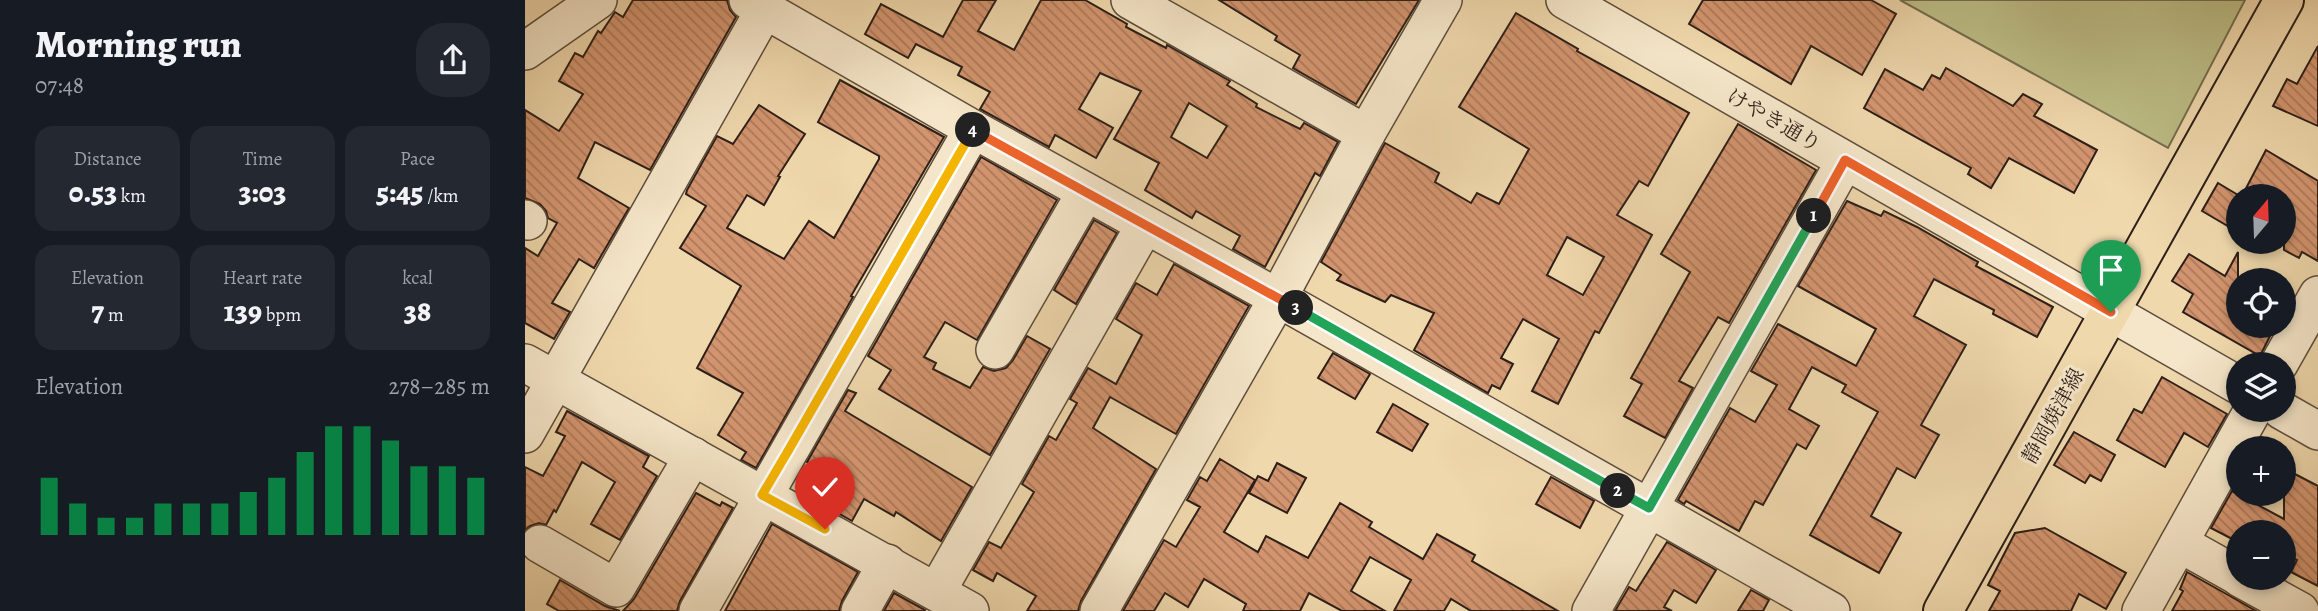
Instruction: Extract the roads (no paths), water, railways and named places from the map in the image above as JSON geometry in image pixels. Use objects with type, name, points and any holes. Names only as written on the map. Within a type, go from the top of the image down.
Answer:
[{"type":"main road","name":"静岡焼津線","points":[[1943,611],[2284,0]]},
{"type":"street","points":[[525,51],[598,0]]},
{"type":"street","points":[[1130,0],[1366,134]]},
{"type":"street","points":[[1099,611],[1278,298],[1366,134],[1443,0]]},
{"type":"street","name":"けやき通り","points":[[1565,0],[2226,378]]},
{"type":"street","points":[[525,434],[540,371],[757,5],[1831,611]]},
{"type":"street","points":[[698,611],[973,129]]},
{"type":"street","points":[[1591,611],[1845,160]]},
{"type":"street","points":[[995,350],[1086,192]]},
{"type":"street","points":[[937,591],[1145,225]]},
{"type":"street","points":[[2286,352],[2318,295]]},
{"type":"street","points":[[540,371],[970,611]]},
{"type":"street","points":[[2296,419],[2318,431]]},
{"type":"street","points":[[2141,611],[2246,422]]},
{"type":"street","points":[[540,544],[617,588],[693,456]]},
{"type":"street","points":[[2179,543],[2226,570]]},
{"type":"street","points":[[860,611],[887,563]]},
{"type":"street","points":[[2262,590],[2299,611]]}]
